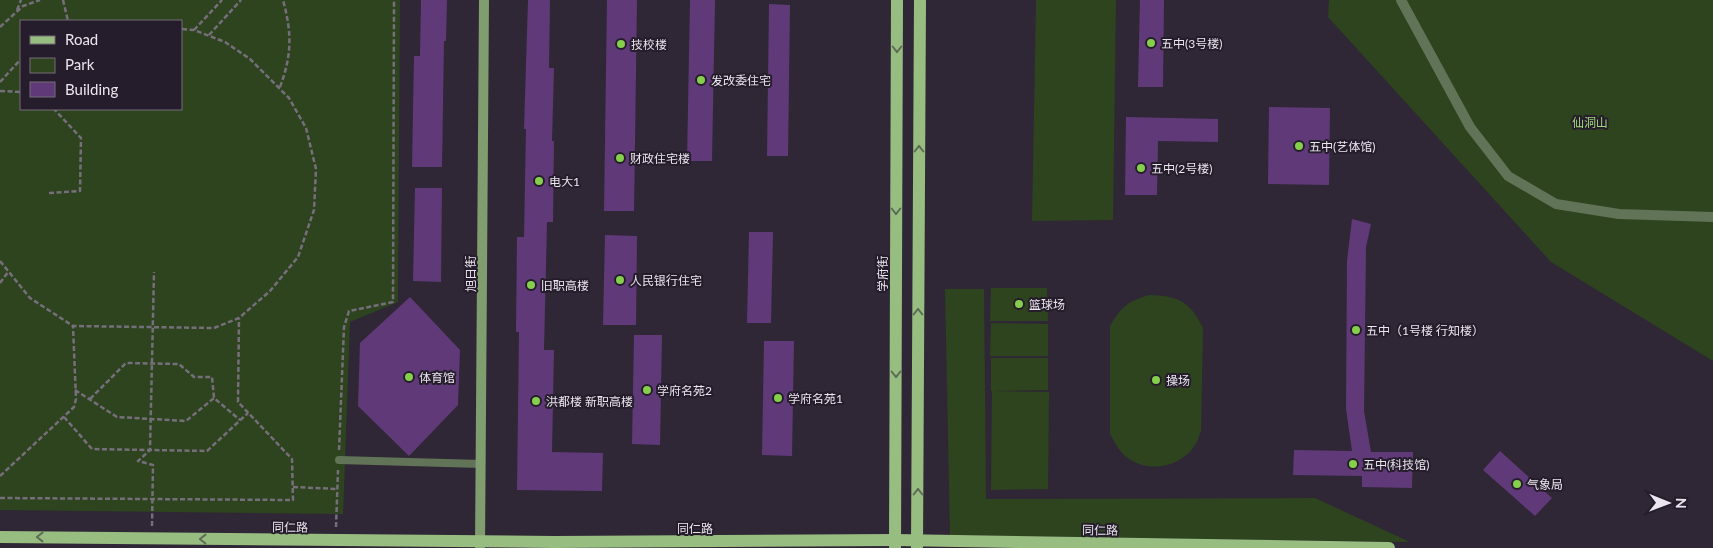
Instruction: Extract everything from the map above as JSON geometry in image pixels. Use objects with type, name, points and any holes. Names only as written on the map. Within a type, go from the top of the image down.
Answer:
[{"type":"main road","name":"旭日街","points":[[480,545],[484,0]]},
{"type":"main road","name":"学府街","points":[[895,544],[897,0]]},
{"type":"main road","points":[[917,544],[920,0]]},
{"type":"main road","name":"同仁路","points":[[0,537],[152,538],[332,544],[917,544],[1389,548]]},
{"type":"main road","name":"同仁路","points":[[480,545],[505,548]]},
{"type":"street","points":[[1401,0],[1470,128],[1508,176],[1556,204],[1619,214],[1713,217]]},
{"type":"lane","points":[[338,460],[481,464]]},
{"type":"path","points":[[16,13],[21,0]]},
{"type":"path","points":[[0,27],[24,6],[40,0]]},
{"type":"path","points":[[64,0],[68,20]]},
{"type":"path","points":[[194,30],[222,0]]},
{"type":"path","points":[[209,35],[241,0]]},
{"type":"path","points":[[280,87],[287,68],[290,46],[289,22],[283,0]]},
{"type":"path","points":[[332,544],[337,489],[344,327],[346,318],[349,311],[393,302],[394,0]]},
{"type":"path","points":[[0,261],[30,298],[73,326],[214,328],[239,318],[270,291],[298,257],[314,210],[316,169],[306,128],[289,98],[250,59],[225,42],[194,30],[182,29]]},
{"type":"path","points":[[0,82],[20,60]]},
{"type":"path","points":[[0,91],[20,92]]},
{"type":"path","points":[[49,193],[80,192],[80,138],[55,110]]},
{"type":"path","points":[[0,283],[8,272]]},
{"type":"path","points":[[152,538],[153,465],[138,461],[150,450],[154,272]]},
{"type":"path","points":[[0,498],[293,500],[292,459],[238,402],[239,318]]},
{"type":"path","points":[[0,476],[74,407],[76,390],[73,326]]},
{"type":"path","points":[[90,399],[126,363],[179,364],[194,377],[212,376],[214,398],[240,420]]},
{"type":"path","points":[[76,390],[117,417],[186,421],[214,398]]},
{"type":"path","points":[[64,417],[92,449],[207,451],[248,413]]},
{"type":"path","points":[[293,487],[337,489]]},
{"type":"green space","points":[[0,0],[400,0],[398,302],[350,322],[343,514],[0,510]]},
{"type":"green space","points":[[1036,0],[1116,0],[1113,220],[1032,221]]},
{"type":"green space","name":"仙洞山","points":[[1329,0],[1713,0],[1713,361],[1551,262],[1328,17]]},
{"type":"green space","name":"篮球场","points":[[991,288],[1047,288],[1048,321],[990,321]]},
{"type":"green space","points":[[945,289],[984,289],[986,499],[1315,498],[1410,542],[950,535]]},
{"type":"green space","name":"操场","points":[[1149,295],[1168,297],[1182,302],[1193,312],[1203,328],[1201,431],[1195,445],[1182,458],[1165,466],[1155,467],[1137,463],[1126,457],[1110,434],[1110,326],[1126,306],[1135,300]]},
{"type":"green space","name":"篮球场","points":[[991,323],[1048,324],[1048,356],[990,356]]},
{"type":"green space","points":[[991,358],[1048,358],[1048,390],[991,391]]},
{"type":"green space","points":[[992,391],[1049,392],[1048,489],[991,490]]},
{"type":"building","points":[[421,0],[447,0],[446,41],[444,41],[442,167],[412,167],[414,56],[420,56]]},
{"type":"building","points":[[528,0],[550,0],[549,68],[554,68],[552,141],[554,141],[553,222],[547,222],[544,350],[554,350],[552,452],[603,453],[602,491],[517,490],[519,332],[516,332],[517,237],[524,237],[526,129],[524,129]]},
{"type":"building","points":[[607,0],[637,0],[634,211],[604,211]]},
{"type":"building","name":"发改委住宅","points":[[690,0],[715,0],[712,161],[687,161]]},
{"type":"building","name":"五中(3号楼)","points":[[1140,0],[1164,0],[1163,87],[1138,87]]},
{"type":"building","points":[[769,4],[790,5],[788,156],[767,156]]},
{"type":"building","name":"五中(艺体馆)","points":[[1269,107],[1330,108],[1329,185],[1268,184]]},
{"type":"building","name":"五中(2号楼)","points":[[1126,117],[1218,119],[1218,142],[1158,141],[1157,195],[1125,195]]},
{"type":"building","points":[[415,188],[442,188],[441,282],[413,281]]},
{"type":"building","points":[[1352,219],[1371,224],[1366,247],[1364,411],[1371,452],[1413,452],[1412,488],[1362,487],[1362,476],[1293,475],[1294,450],[1352,451],[1346,409],[1347,261]]},
{"type":"building","points":[[749,232],[773,232],[771,323],[747,323]]},
{"type":"building","name":"人民银行住宅","points":[[605,235],[637,236],[636,325],[603,325]]},
{"type":"building","name":"体育馆","points":[[410,297],[460,350],[458,405],[409,456],[358,406],[360,343]]},
{"type":"building","name":"学府名苑2","points":[[634,335],[662,335],[660,445],[632,444]]},
{"type":"building","name":"学府名苑1","points":[[764,341],[794,341],[792,456],[762,455]]},
{"type":"building","name":"气象局","points":[[1500,451],[1552,498],[1535,516],[1483,470]]},
{"type":"place","name":"五中(3号楼)","points":[[1151,43]]},
{"type":"place","name":"技校楼","points":[[621,44]]},
{"type":"place","name":"发改委住宅","points":[[701,80]]},
{"type":"place","name":"五中(艺体馆)","points":[[1299,146]]},
{"type":"place","name":"财政住宅楼","points":[[620,158]]},
{"type":"place","name":"五中(2号楼)","points":[[1141,168]]},
{"type":"place","name":"电大1","points":[[539,181]]},
{"type":"place","name":"人民银行住宅","points":[[620,280]]},
{"type":"place","name":"旧职高楼","points":[[531,285]]},
{"type":"place","name":"篮球场","points":[[1019,304]]},
{"type":"place","name":"五中（1号楼 行知楼）","points":[[1356,330]]},
{"type":"place","name":"体育馆","points":[[409,377]]},
{"type":"place","name":"操场","points":[[1156,380]]},
{"type":"place","name":"学府名苑2","points":[[647,390]]},
{"type":"place","name":"学府名苑1","points":[[778,398]]},
{"type":"place","name":"洪都楼 新职高楼","points":[[536,401]]},
{"type":"place","name":"五中(科技馆)","points":[[1353,464]]},
{"type":"place","name":"气象局","points":[[1517,484]]}]
